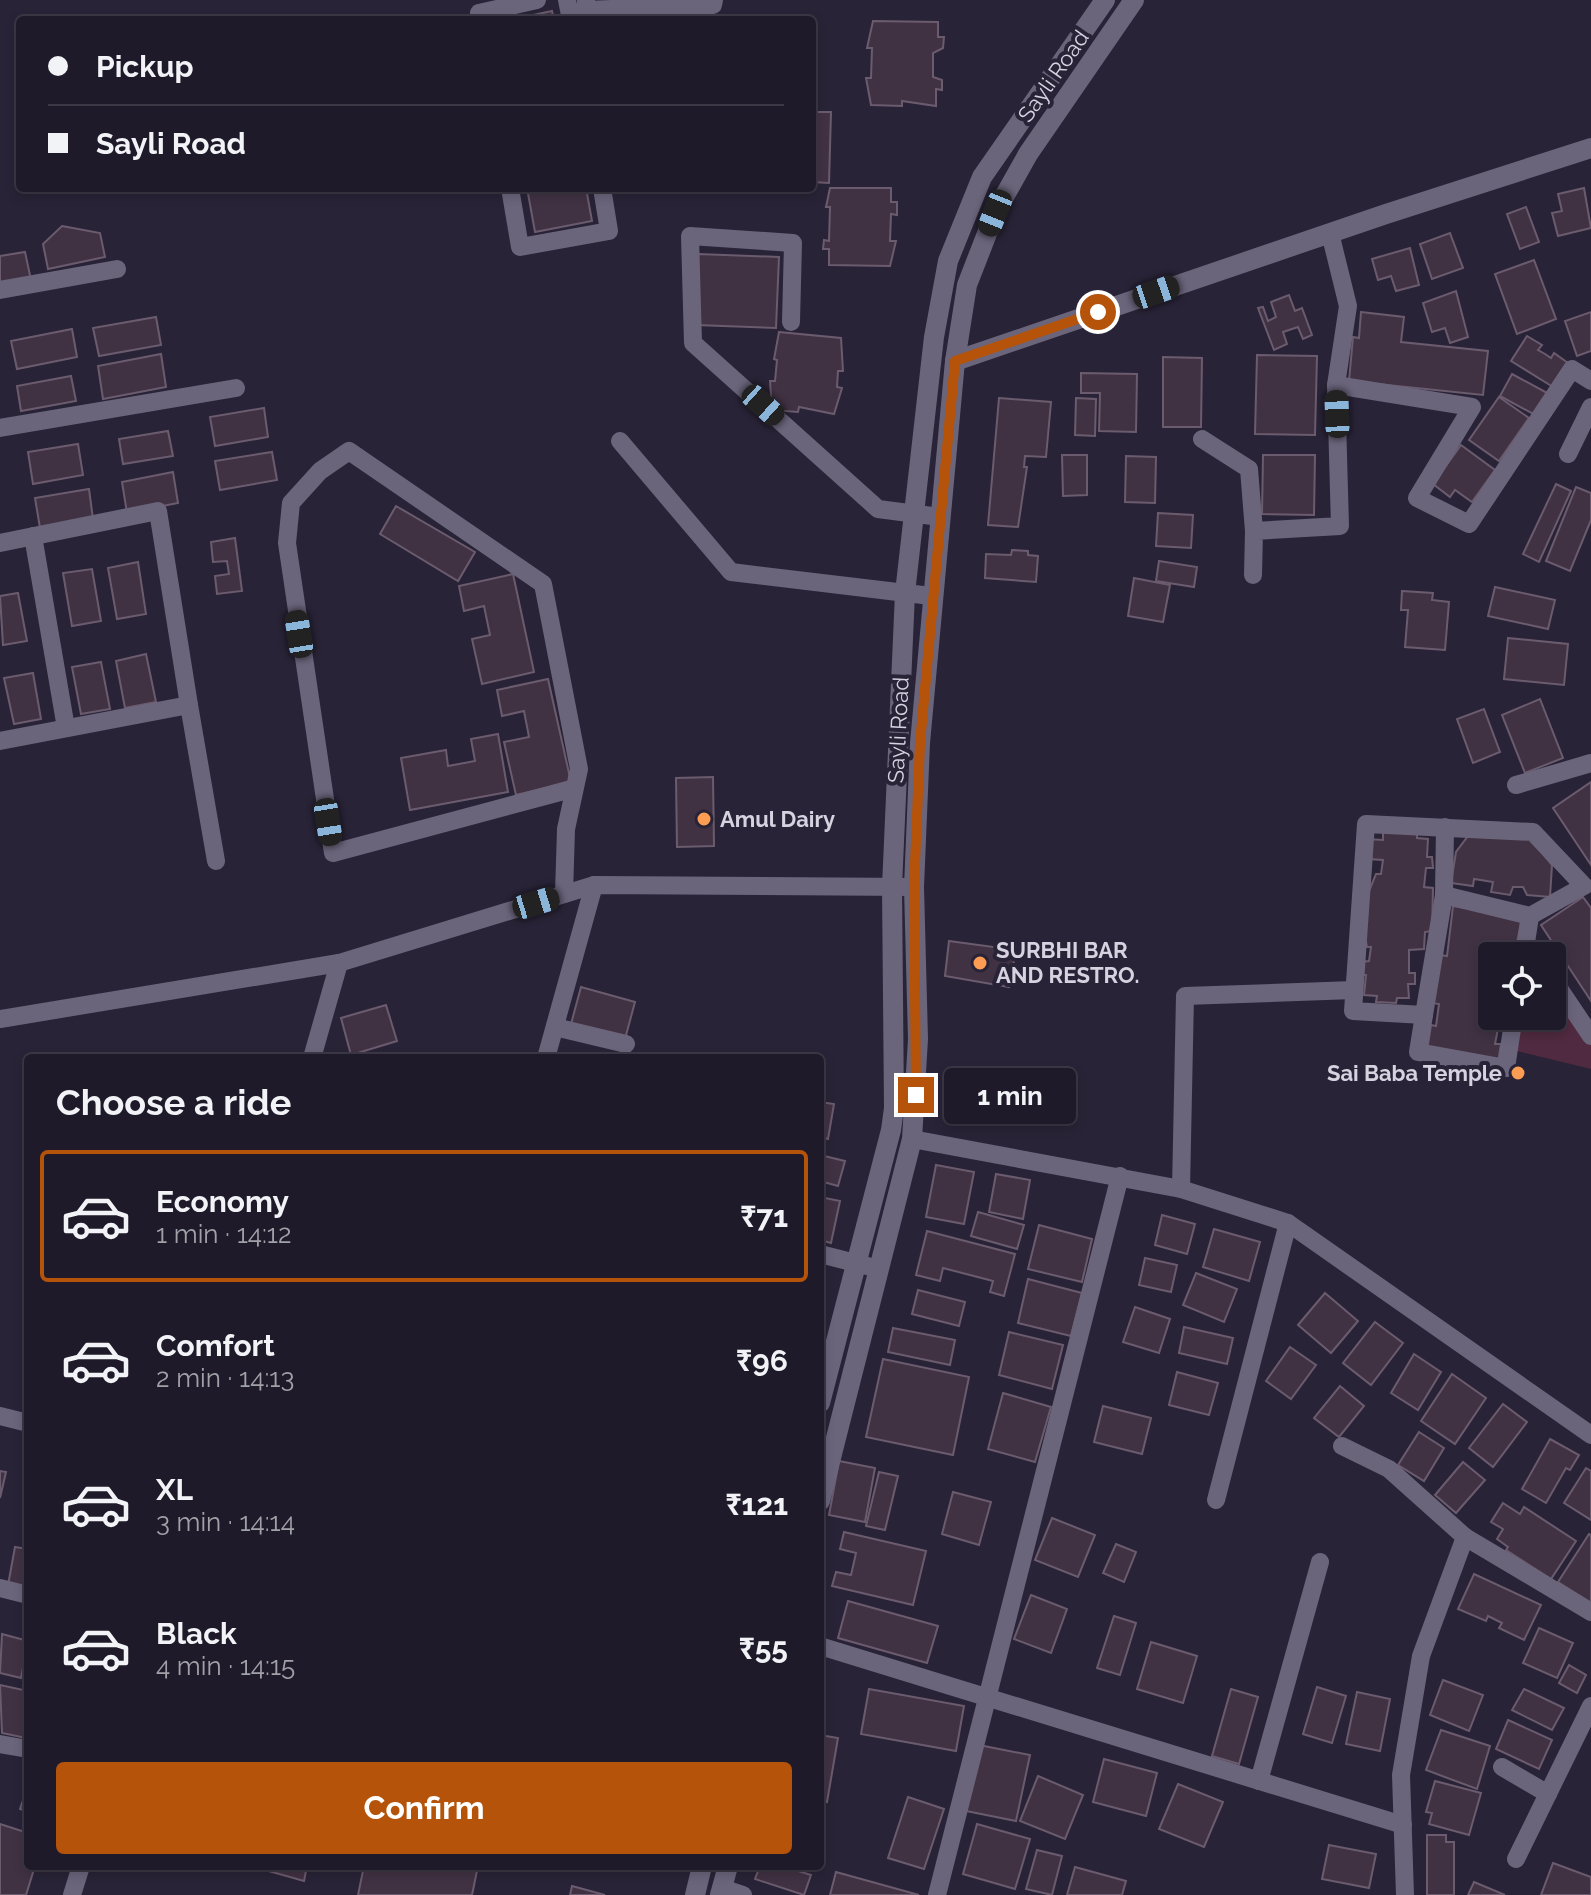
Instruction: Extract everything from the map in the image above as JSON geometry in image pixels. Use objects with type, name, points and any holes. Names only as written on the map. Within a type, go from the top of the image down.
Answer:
[{"type":"main road","points":[[824,1387],[891,1130],[894,1108],[892,887],[905,593],[934,337],[948,261],[982,177],[1105,0]]},
{"type":"main road","name":"Sayli Road","points":[[824,1485],[912,1139],[918,1039],[914,887],[931,596],[955,361],[967,285],[995,213],[1028,154],[1134,0]]},
{"type":"main road","points":[[955,361],[1591,148]]},
{"type":"main road","points":[[695,1895],[701,1870]]},
{"type":"main road","points":[[721,1892],[727,1870]]},
{"type":"street","points":[[480,16],[479,13],[537,0]]},
{"type":"street","points":[[586,0],[586,10],[713,5],[714,0]]},
{"type":"street","points":[[511,192],[520,247],[609,231],[603,192]]},
{"type":"street","points":[[1254,531],[1340,526],[1336,385],[1348,306],[1330,233]]},
{"type":"street","points":[[791,322],[793,243],[690,236],[693,343],[878,509],[940,517]]},
{"type":"street","points":[[0,290],[117,269]]},
{"type":"street","points":[[1336,385],[1472,407],[1417,498],[1469,524],[1572,369],[1591,381]]},
{"type":"street","points":[[0,428],[236,388]]},
{"type":"street","points":[[1568,454],[1591,407]]},
{"type":"street","points":[[1202,439],[1249,469],[1254,531],[1253,575]]},
{"type":"street","points":[[620,441],[731,572],[931,596]]},
{"type":"street","points":[[564,894],[566,829],[575,788],[579,769],[543,584],[349,451],[320,471],[291,503],[287,543],[333,853],[575,788]]},
{"type":"street","points":[[0,543],[158,511],[216,861]]},
{"type":"street","points":[[33,536],[66,728]]},
{"type":"street","points":[[0,741],[189,705]]},
{"type":"street","points":[[1516,785],[1591,763]]},
{"type":"street","points":[[1424,1015],[1353,1011],[1366,824],[1533,832],[1588,891],[1530,916],[1444,895]]},
{"type":"street","points":[[1445,827],[1444,895],[1418,1052],[1506,1068],[1512,1030]]},
{"type":"street","points":[[547,1054],[594,885]]},
{"type":"street","points":[[0,1019],[339,963],[594,885],[914,887]]},
{"type":"street","points":[[1529,942],[1530,916]]},
{"type":"street","points":[[313,1054],[339,963]]},
{"type":"street","points":[[1181,1189],[1185,996],[1354,990]]},
{"type":"street","points":[[1566,999],[1591,1036]]},
{"type":"street","points":[[555,1027],[626,1044]]},
{"type":"street","points":[[912,1139],[1181,1189],[1288,1223],[1591,1435]]},
{"type":"street","points":[[937,1895],[1120,1176]]},
{"type":"street","points":[[1216,1500],[1288,1223]]},
{"type":"street","points":[[824,1255],[879,1269]]},
{"type":"street","points":[[0,1416],[24,1422]]},
{"type":"street","points":[[1342,1446],[1389,1469],[1465,1537],[1591,1612]]},
{"type":"street","points":[[1405,1895],[1401,1775],[1421,1656],[1465,1537]]},
{"type":"street","points":[[1259,1781],[1320,1562]]},
{"type":"street","points":[[0,1588],[24,1594]]},
{"type":"street","points":[[824,1647],[1403,1825]]},
{"type":"street","points":[[1516,1859],[1591,1706]]},
{"type":"street","points":[[0,1744],[24,1748]]},
{"type":"street","points":[[1502,1767],[1548,1794]]},
{"type":"street","points":[[72,1895],[80,1870]]},
{"type":"street","points":[[721,1892],[743,1895]]},
{"type":"shaded area","points":[[1566,999],[1591,1036],[1591,1069],[1509,1049],[1512,1030],[1566,1030]]},
{"type":"building","points":[[552,11],[553,16],[529,16]]},
{"type":"building","points":[[873,21],[938,22],[938,37],[944,37],[943,48],[933,53],[933,77],[942,80],[942,90],[936,89],[936,106],[902,101],[902,106],[871,105],[866,78],[871,78],[872,48],[867,48]]},
{"type":"building","points":[[816,112],[831,112],[829,183],[816,182]]},
{"type":"building","points":[[830,188],[891,188],[891,202],[897,202],[897,215],[891,214],[890,241],[896,241],[890,266],[829,265],[829,249],[823,249],[824,240],[829,241],[830,207],[826,207]]},
{"type":"building","points":[[1584,188],[1591,228],[1558,236],[1552,213],[1562,211],[1558,194]]},
{"type":"building","points":[[528,192],[587,192],[592,221],[535,232]]},
{"type":"building","points":[[1526,207],[1539,242],[1520,249],[1507,214]]},
{"type":"building","points":[[62,226],[100,233],[105,257],[48,269],[43,244]]},
{"type":"building","points":[[1450,233],[1463,268],[1432,279],[1420,244]]},
{"type":"building","points":[[1410,248],[1419,285],[1396,291],[1391,276],[1378,280],[1372,259]]},
{"type":"building","points":[[25,252],[31,280],[0,286],[0,256]]},
{"type":"building","points":[[698,254],[779,257],[776,328],[696,325]]},
{"type":"building","points":[[1534,260],[1556,319],[1517,334],[1495,274]]},
{"type":"building","points":[[1456,291],[1468,337],[1450,343],[1445,328],[1432,332],[1423,303]]},
{"type":"building","points":[[1289,295],[1295,311],[1302,308],[1312,335],[1303,339],[1298,327],[1283,332],[1287,344],[1274,350],[1258,308],[1263,307],[1268,321],[1276,317],[1271,302]]},
{"type":"building","points":[[1361,312],[1404,317],[1401,342],[1488,351],[1483,395],[1349,381],[1353,337],[1359,338]]},
{"type":"building","points":[[1591,312],[1591,351],[1577,356],[1565,321]]},
{"type":"building","points":[[156,317],[161,345],[99,356],[93,328]]},
{"type":"building","points":[[72,329],[77,357],[17,369],[11,341]]},
{"type":"building","points":[[779,332],[841,338],[843,371],[838,371],[837,387],[842,388],[834,414],[799,407],[798,412],[772,410],[770,381],[775,381],[777,360],[774,359]]},
{"type":"building","points":[[1527,336],[1542,345],[1538,350],[1551,358],[1554,353],[1568,363],[1553,387],[1511,361]]},
{"type":"building","points":[[161,354],[166,387],[103,399],[98,366]]},
{"type":"building","points":[[1257,355],[1317,356],[1315,435],[1255,434]]},
{"type":"building","points":[[1163,357],[1202,358],[1201,427],[1163,427]]},
{"type":"building","points":[[1081,373],[1137,374],[1136,432],[1099,431],[1100,393],[1081,393]]},
{"type":"building","points":[[1512,374],[1549,394],[1537,416],[1500,396]]},
{"type":"building","points":[[71,376],[76,401],[21,411],[17,386]]},
{"type":"building","points":[[1499,397],[1529,418],[1499,461],[1469,440]]},
{"type":"building","points":[[999,398],[1051,402],[1046,457],[1025,456],[1024,467],[1027,467],[1018,527],[988,525]]},
{"type":"building","points":[[1076,398],[1096,399],[1095,436],[1075,435]]},
{"type":"building","points":[[264,408],[268,437],[215,446],[210,417]]},
{"type":"building","points":[[168,431],[173,456],[123,464],[119,439]]},
{"type":"building","points":[[78,444],[83,475],[33,484],[28,452]]},
{"type":"building","points":[[1461,445],[1495,470],[1472,502],[1455,490],[1450,497],[1433,484]]},
{"type":"building","points":[[272,452],[277,480],[220,490],[215,461]]},
{"type":"building","points":[[1062,455],[1087,455],[1087,495],[1063,496]]},
{"type":"building","points":[[1263,455],[1315,455],[1314,515],[1262,514]]},
{"type":"building","points":[[1126,456],[1156,457],[1155,503],[1125,502]]},
{"type":"building","points":[[173,472],[178,503],[127,513],[122,482]]},
{"type":"building","points":[[1556,484],[1571,491],[1539,562],[1523,554]]},
{"type":"building","points":[[1576,487],[1591,493],[1591,520],[1570,571],[1546,561]]},
{"type":"building","points":[[89,489],[93,519],[40,528],[35,498]]},
{"type":"building","points":[[396,506],[475,552],[458,581],[380,534]]},
{"type":"building","points":[[1158,513],[1193,515],[1191,548],[1156,546]]},
{"type":"building","points":[[235,538],[242,591],[217,594],[215,576],[229,574],[227,561],[213,562],[211,542]]},
{"type":"building","points":[[1012,550],[1028,551],[1028,555],[1038,556],[1036,582],[985,578],[986,554],[1011,555]]},
{"type":"building","points":[[1159,561],[1197,567],[1194,587],[1156,581]]},
{"type":"building","points":[[138,562],[146,614],[117,619],[108,568]]},
{"type":"building","points":[[92,569],[101,621],[72,626],[63,573]]},
{"type":"building","points":[[513,574],[534,672],[482,684],[472,639],[490,635],[484,606],[464,611],[459,586]]},
{"type":"building","points":[[1134,578],[1170,585],[1163,622],[1128,616]]},
{"type":"building","points":[[1495,587],[1555,600],[1548,629],[1488,616]]},
{"type":"building","points":[[1402,591],[1433,593],[1432,600],[1449,602],[1445,650],[1405,647],[1408,610],[1401,610]]},
{"type":"building","points":[[18,593],[27,641],[3,645],[0,596]]},
{"type":"building","points":[[1508,638],[1568,644],[1564,685],[1504,679]]},
{"type":"building","points":[[146,654],[156,702],[125,708],[116,661]]},
{"type":"building","points":[[101,662],[110,709],[81,714],[72,667]]},
{"type":"building","points":[[33,673],[41,719],[14,724],[4,678]]},
{"type":"building","points":[[548,679],[571,782],[516,795],[504,742],[529,737],[524,711],[502,716],[497,690]]},
{"type":"building","points":[[1540,699],[1563,758],[1525,773],[1502,715]]},
{"type":"building","points":[[1484,709],[1500,752],[1473,763],[1457,719]]},
{"type":"building","points":[[498,734],[508,792],[410,810],[401,758],[446,750],[448,766],[475,761],[471,739]]},
{"type":"building","points":[[713,777],[714,846],[677,847],[676,778]]},
{"type":"building","points":[[1591,782],[1591,865],[1553,808]]},
{"type":"building","points":[[1383,830],[1417,832],[1417,838],[1428,839],[1427,857],[1432,857],[1433,868],[1426,868],[1424,887],[1433,888],[1432,931],[1425,932],[1424,949],[1409,950],[1409,973],[1415,973],[1415,984],[1408,984],[1409,998],[1397,998],[1396,1003],[1376,1002],[1377,996],[1364,995],[1366,975],[1359,975],[1360,962],[1369,961],[1371,947],[1367,947],[1364,931],[1369,891],[1376,874],[1381,874],[1383,860],[1368,859],[1367,839],[1383,840]]},
{"type":"building","points":[[1471,832],[1530,838],[1552,865],[1550,897],[1527,895],[1523,887],[1513,887],[1510,895],[1491,892],[1493,882],[1474,879],[1473,886],[1451,883],[1456,852]]},
{"type":"building","points":[[1583,897],[1591,908],[1591,1001],[1566,963],[1566,942],[1552,942],[1541,925]]},
{"type":"building","points":[[1453,906],[1522,917],[1517,942],[1478,942],[1478,1030],[1498,1030],[1495,1044],[1501,1044],[1498,1063],[1427,1051],[1431,1025],[1436,1026],[1439,1004],[1432,1003],[1440,955],[1447,956]]},
{"type":"building","name":"SURBHI BAR AND RESTRO.","points":[[949,941],[1016,950],[1009,987],[945,976]]},
{"type":"building","points":[[581,987],[635,1002],[625,1039],[571,1024]]},
{"type":"building","points":[[386,1005],[397,1041],[351,1054],[341,1018]]},
{"type":"building","points":[[824,1103],[834,1104],[828,1139],[824,1138]]},
{"type":"building","points":[[824,1156],[845,1161],[838,1186],[824,1182]]},
{"type":"building","points":[[936,1165],[974,1172],[964,1224],[926,1217]]},
{"type":"building","points":[[996,1174],[1030,1180],[1023,1219],[989,1212]]},
{"type":"building","points":[[824,1198],[840,1201],[831,1243],[824,1241]]},
{"type":"building","points":[[978,1212],[1024,1225],[1017,1249],[971,1236]]},
{"type":"building","points":[[1162,1215],[1195,1224],[1187,1254],[1155,1245]]},
{"type":"building","points":[[1039,1225],[1092,1239],[1082,1282],[1028,1269]]},
{"type":"building","points":[[1214,1229],[1260,1242],[1249,1281],[1203,1267]]},
{"type":"building","points":[[927,1231],[1015,1254],[1004,1296],[990,1292],[993,1281],[943,1268],[940,1281],[916,1275]]},
{"type":"building","points":[[1145,1258],[1177,1265],[1171,1292],[1139,1285]]},
{"type":"building","points":[[1196,1273],[1237,1289],[1224,1322],[1183,1305]]},
{"type":"building","points":[[1028,1279],[1082,1293],[1071,1336],[1018,1323]]},
{"type":"building","points":[[918,1290],[965,1302],[959,1326],[912,1314]]},
{"type":"building","points":[[1325,1293],[1358,1321],[1331,1353],[1298,1325]]},
{"type":"building","points":[[1135,1307],[1170,1319],[1159,1353],[1123,1342]]},
{"type":"building","points":[[1375,1322],[1403,1343],[1371,1385],[1343,1363]]},
{"type":"building","points":[[1184,1327],[1233,1338],[1227,1364],[1179,1353]]},
{"type":"building","points":[[893,1328],[955,1340],[950,1365],[888,1352]]},
{"type":"building","points":[[1009,1332],[1063,1345],[1052,1389],[999,1375]]},
{"type":"building","points":[[1290,1347],[1316,1365],[1291,1399],[1266,1381]]},
{"type":"building","points":[[1414,1354],[1441,1372],[1418,1410],[1391,1393]]},
{"type":"building","points":[[883,1359],[969,1377],[953,1455],[866,1437]]},
{"type":"building","points":[[1177,1372],[1218,1383],[1209,1415],[1169,1405]]},
{"type":"building","points":[[1452,1374],[1486,1398],[1455,1444],[1421,1421]]},
{"type":"building","points":[[1340,1386],[1364,1406],[1339,1437],[1314,1418]]},
{"type":"building","points":[[1003,1393],[1051,1407],[1035,1462],[988,1449]]},
{"type":"building","points":[[1503,1404],[1527,1422],[1493,1467],[1469,1448]]},
{"type":"building","points":[[1103,1406],[1151,1418],[1142,1454],[1094,1442]]},
{"type":"building","points":[[1419,1432],[1444,1448],[1424,1481],[1398,1465]]},
{"type":"building","points":[[1550,1439],[1579,1455],[1570,1470],[1566,1468],[1546,1503],[1522,1489]]},
{"type":"building","points":[[839,1461],[875,1468],[865,1522],[829,1515]]},
{"type":"building","points":[[1463,1462],[1485,1480],[1456,1513],[1435,1495]]},
{"type":"building","points":[[1586,1468],[1591,1471],[1591,1520],[1564,1503]]},
{"type":"building","points":[[0,1471],[6,1472],[0,1498]]},
{"type":"building","points":[[879,1472],[898,1476],[885,1530],[866,1526]]},
{"type":"building","points":[[953,1492],[991,1502],[979,1545],[942,1534]]},
{"type":"building","points":[[1503,1503],[1520,1514],[1524,1507],[1576,1541],[1551,1579],[1506,1550],[1508,1547],[1497,1539],[1503,1529],[1491,1522]]},
{"type":"building","points":[[1052,1518],[1095,1535],[1078,1577],[1035,1560]]},
{"type":"building","points":[[844,1532],[926,1551],[913,1605],[832,1586],[836,1572],[851,1575],[856,1553],[840,1549]]},
{"type":"building","points":[[1591,1535],[1591,1603],[1558,1582]]},
{"type":"building","points":[[1116,1544],[1136,1552],[1124,1582],[1103,1573]]},
{"type":"building","points":[[15,1547],[24,1548],[24,1588],[8,1585]]},
{"type":"building","points":[[1474,1574],[1541,1605],[1524,1640],[1499,1628],[1502,1623],[1488,1616],[1486,1621],[1458,1609]]},
{"type":"building","points":[[1031,1595],[1067,1609],[1051,1653],[1014,1639]]},
{"type":"building","points":[[848,1601],[938,1626],[927,1663],[838,1638]]},
{"type":"building","points":[[1114,1616],[1136,1623],[1120,1675],[1097,1668]]},
{"type":"building","points":[[1539,1628],[1573,1643],[1557,1678],[1523,1663]]},
{"type":"building","points":[[2,1634],[24,1640],[21,1678],[0,1673]]},
{"type":"building","points":[[1151,1642],[1197,1656],[1183,1703],[1137,1689]]},
{"type":"building","points":[[1569,1665],[1586,1675],[1577,1693],[1559,1683]]},
{"type":"building","points":[[1443,1680],[1483,1695],[1469,1731],[1430,1715]]},
{"type":"building","points":[[0,1685],[24,1690],[24,1738],[2,1733]]},
{"type":"building","points":[[1317,1687],[1346,1696],[1332,1743],[1303,1734]]},
{"type":"building","points":[[869,1689],[964,1706],[956,1751],[861,1734]]},
{"type":"building","points":[[1231,1689],[1258,1697],[1239,1764],[1212,1756]]},
{"type":"building","points":[[1524,1689],[1564,1708],[1552,1730],[1512,1710]]},
{"type":"building","points":[[1357,1692],[1390,1699],[1380,1751],[1346,1744]]},
{"type":"building","points":[[1508,1720],[1552,1740],[1539,1769],[1496,1749]]},
{"type":"building","points":[[1441,1730],[1490,1746],[1477,1789],[1426,1770]]},
{"type":"building","points":[[824,1736],[838,1738],[827,1802],[824,1802]]},
{"type":"building","points":[[979,1745],[1030,1755],[1016,1821],[966,1811]]},
{"type":"building","points":[[1104,1759],[1157,1773],[1146,1816],[1093,1802]]},
{"type":"building","points":[[1038,1776],[1083,1795],[1065,1839],[1020,1821]]},
{"type":"building","points":[[1435,1781],[1481,1793],[1469,1835],[1429,1824],[1432,1813],[1426,1812]]},
{"type":"building","points":[[1178,1784],[1223,1802],[1204,1847],[1159,1829]]},
{"type":"building","points":[[908,1797],[944,1809],[924,1869],[888,1858]]},
{"type":"building","points":[[0,1824],[24,1832],[24,1870],[34,1870],[26,1895],[0,1895]]},
{"type":"building","points":[[977,1824],[1030,1839],[1015,1889],[963,1874]]},
{"type":"building","points":[[1427,1835],[1446,1835],[1446,1842],[1454,1842],[1454,1895],[1427,1895]]},
{"type":"building","points":[[1329,1845],[1376,1854],[1369,1888],[1322,1879]]},
{"type":"building","points":[[1037,1850],[1062,1856],[1052,1895],[1026,1889]]},
{"type":"building","points":[[1553,1863],[1591,1877],[1591,1895],[1541,1895]]},
{"type":"building","points":[[1075,1867],[1126,1881],[1122,1895],[1067,1895]]},
{"type":"building","points":[[265,1870],[306,1870],[304,1881]]},
{"type":"building","points":[[363,1870],[477,1870],[472,1895],[358,1895]]},
{"type":"building","points":[[758,1870],[795,1870],[811,1875],[804,1895],[755,1879]]},
{"type":"building","points":[[836,1872],[919,1895],[830,1895]]},
{"type":"building","points":[[1474,1882],[1505,1895],[1468,1895]]},
{"type":"building","points":[[572,1886],[605,1895],[570,1895]]},
{"type":"place","name":"Amul Dairy","points":[[704,819]]},
{"type":"place","name":"SURBHI BAR AND RESTRO.","points":[[980,963]]},
{"type":"place","name":"Sai Baba Temple","points":[[1518,1073]]},
{"type":"route","points":[[916,1095],[918,1039],[914,887],[920,743],[931,596],[955,361],[1098,312]]}]
